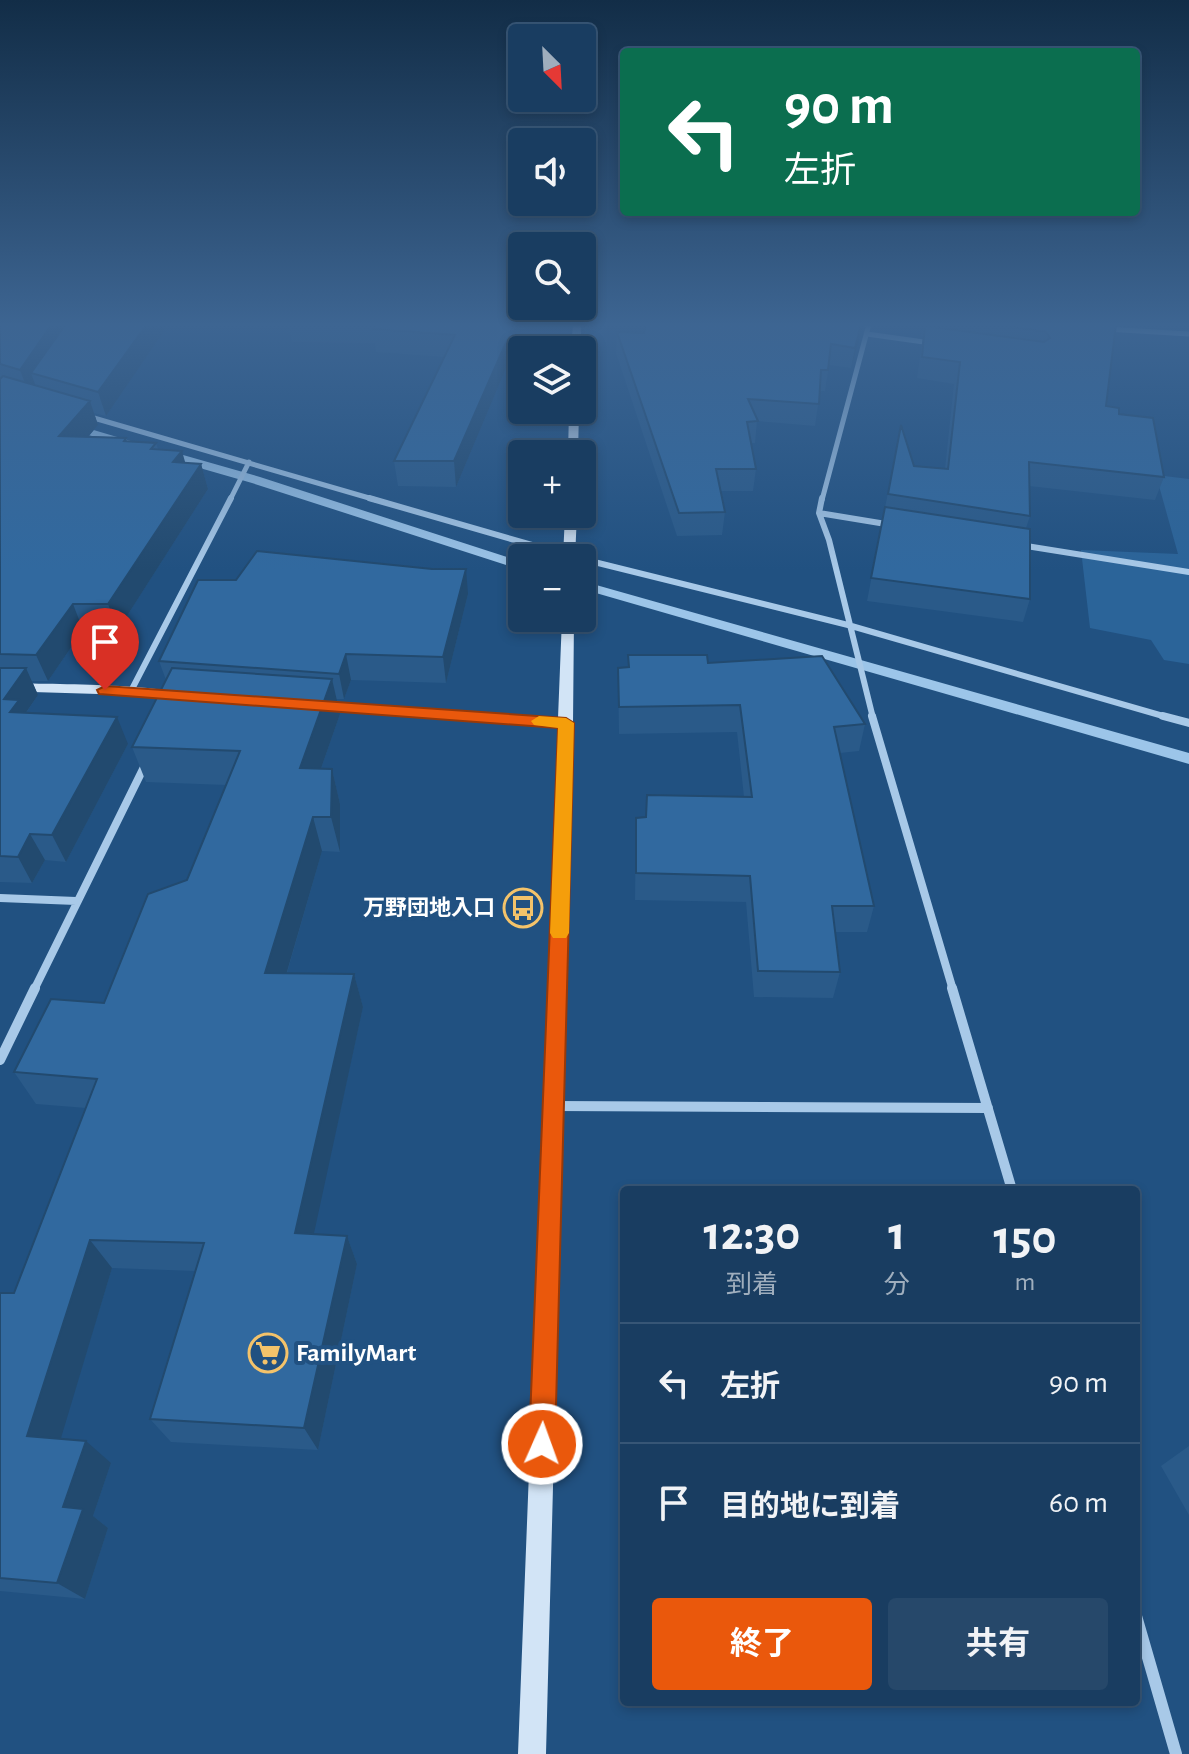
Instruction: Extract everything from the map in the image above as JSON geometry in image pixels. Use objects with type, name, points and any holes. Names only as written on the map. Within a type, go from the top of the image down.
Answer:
[{"type":"main road","points":[[532,1754],[568,632]]},
{"type":"main road","points":[[0,687],[131,691],[176,704],[195,698]]},
{"type":"main road","points":[[304,705],[566,723]]},
{"type":"street","points":[[846,406],[819,513],[829,540],[860,674],[1011,1186]]},
{"type":"street","points":[[75,412],[527,544]]},
{"type":"street","points":[[131,691],[249,462]]},
{"type":"street","points":[[819,513],[896,525]]},
{"type":"street","points":[[1004,542],[1189,572]]},
{"type":"street","points":[[596,563],[848,625],[1189,723]]},
{"type":"street","points":[[0,1060],[152,751]]},
{"type":"street","points":[[0,898],[76,901]]},
{"type":"street","points":[[554,1106],[988,1108]]},
{"type":"street","points":[[1140,1630],[1176,1754]]},
{"type":"shaded area","points":[[1156,475],[1189,479],[1189,664],[1164,660],[1151,640],[1090,628],[1081,550],[1178,554]]},
{"type":"building","points":[[0,406],[86,406],[59,436],[126,438],[124,441],[156,443],[151,449],[182,451],[173,462],[201,464],[108,604],[73,604],[36,655],[0,654]]},
{"type":"building","points":[[421,406],[478,406],[454,461],[394,461]]},
{"type":"building","points":[[642,406],[751,406],[758,421],[747,422],[756,469],[716,469],[725,512],[679,513]]},
{"type":"building","points":[[955,406],[1106,406],[1119,408],[1119,414],[1153,418],[1164,477],[1029,462],[1030,516],[888,494],[901,425],[914,466],[948,469]]},
{"type":"building","points":[[885,507],[1030,529],[1030,599],[871,578]]},
{"type":"building","points":[[257,551],[432,569],[466,569],[443,657],[346,654],[339,674],[159,661],[198,580],[236,580]]},
{"type":"building","points":[[628,655],[707,655],[708,663],[822,656],[865,724],[834,727],[874,906],[832,906],[840,972],[758,971],[750,876],[636,873],[636,818],[646,817],[647,795],[752,797],[740,705],[619,707],[618,668],[629,667]]},
{"type":"building","points":[[0,668],[26,668],[4,699],[19,700],[10,712],[117,717],[52,835],[30,834],[18,857],[0,856]]},
{"type":"building","points":[[172,668],[332,679],[300,768],[332,769],[331,817],[313,817],[265,973],[354,974],[295,1233],[347,1236],[304,1428],[150,1419],[204,1243],[90,1240],[27,1436],[86,1441],[63,1507],[83,1509],[57,1583],[0,1578],[0,1293],[14,1293],[97,1079],[14,1072],[51,999],[104,1003],[148,894],[187,880],[240,751],[132,747]]},
{"type":"waterway","points":[[70,426],[130,444]]},
{"type":"waterway","points":[[162,453],[508,561]]},
{"type":"waterway","points":[[596,589],[1189,759]]},
{"type":"slow traffic","points":[[539,721],[566,723],[559,933]]},
{"type":"place","name":"万野団地入口","points":[[523,908]]},
{"type":"place","name":"FamilyMart","points":[[268,1353]]},
{"type":"route","points":[[105,690],[566,723],[542,1444]]}]
